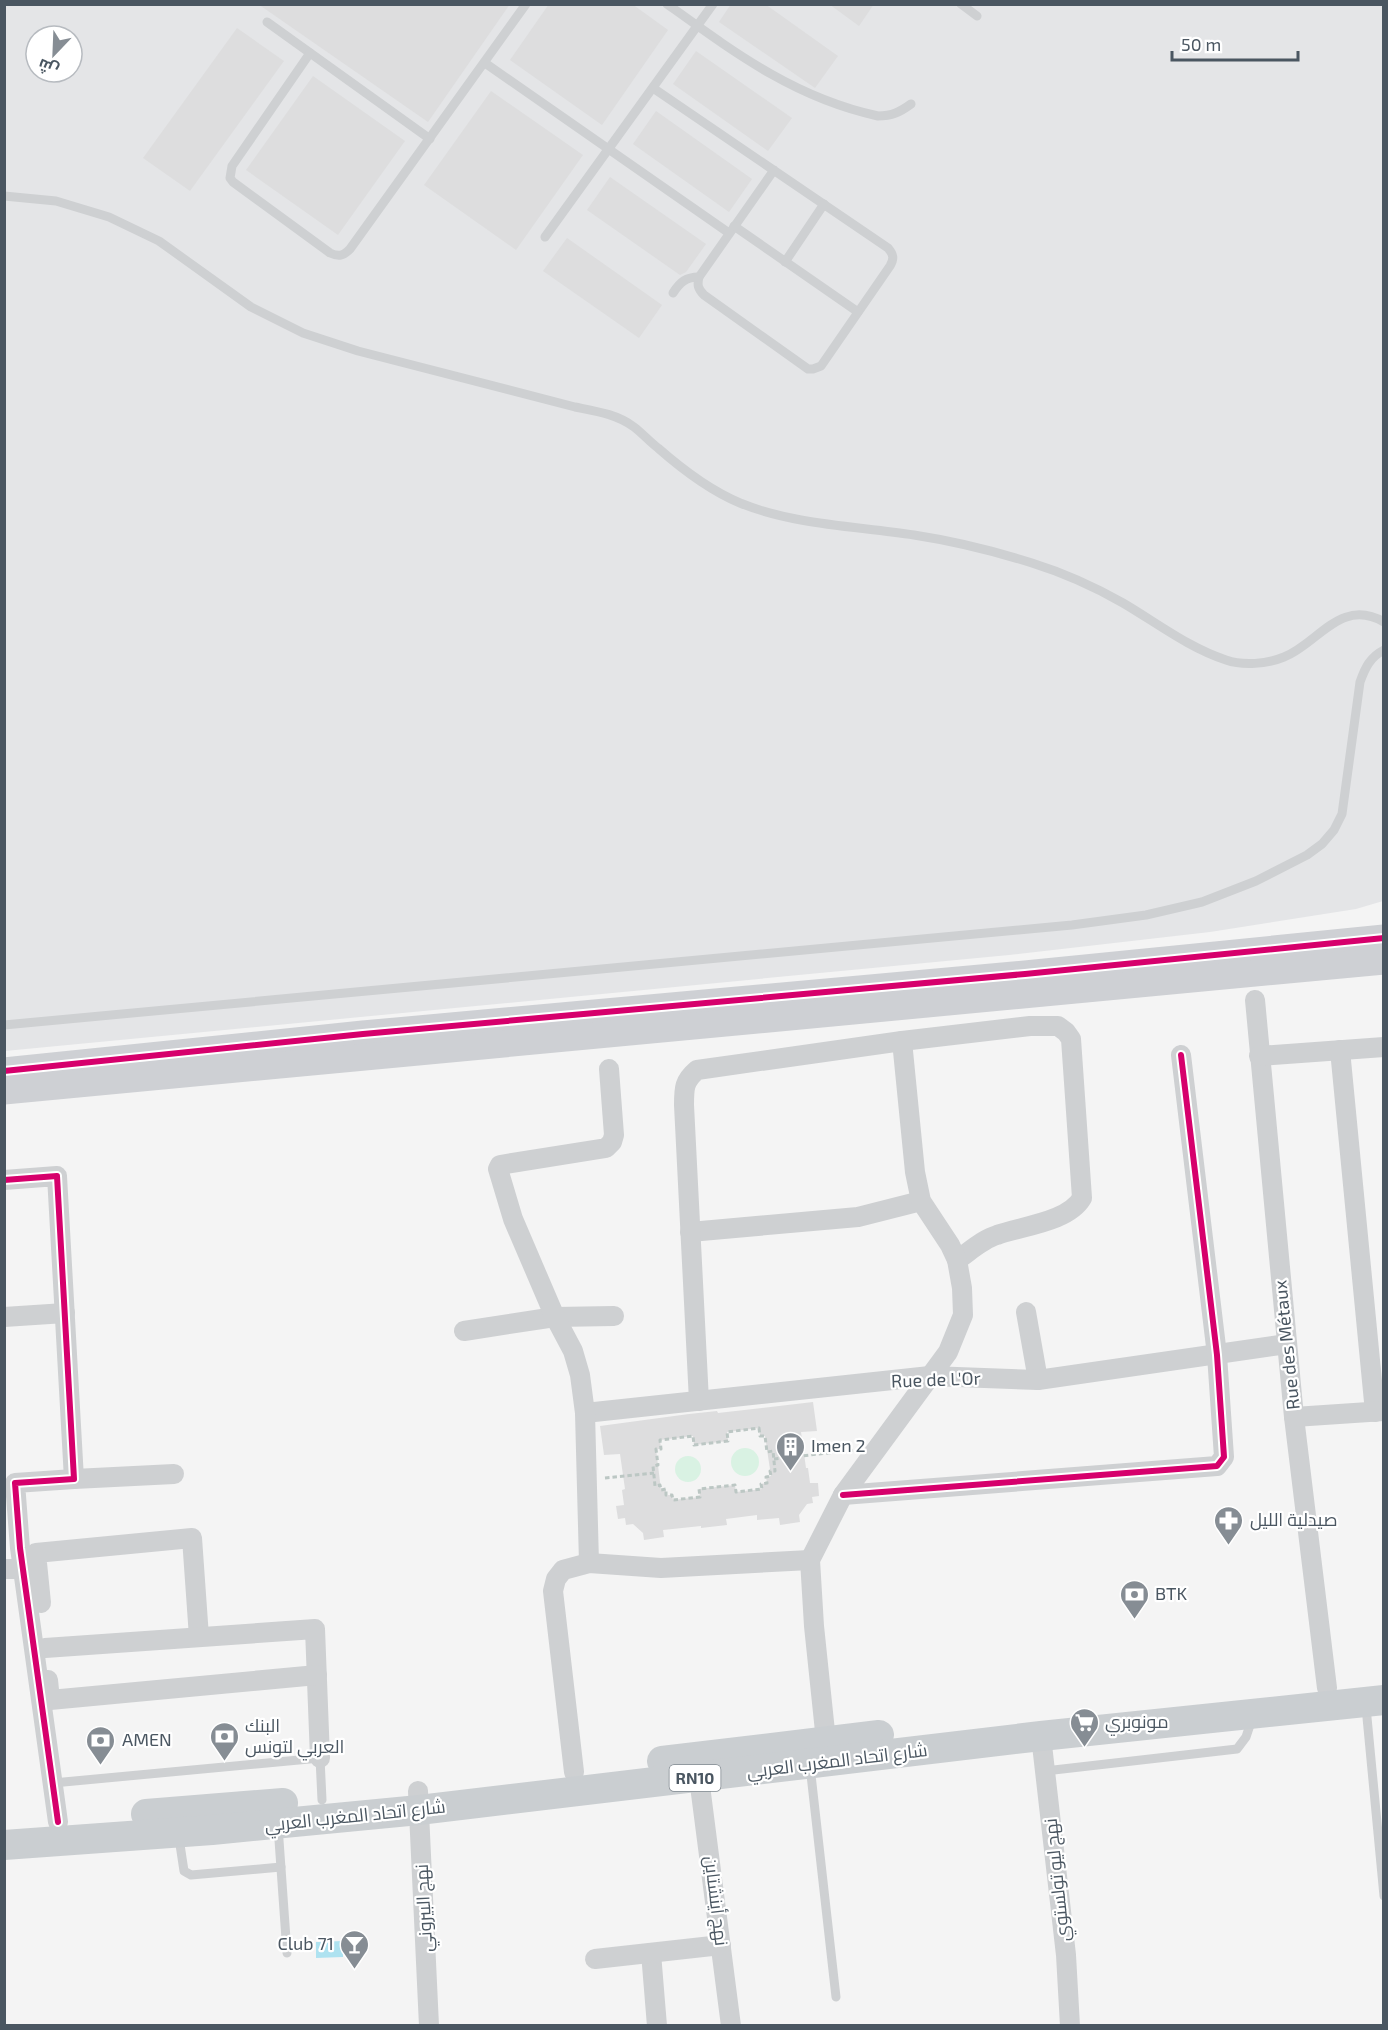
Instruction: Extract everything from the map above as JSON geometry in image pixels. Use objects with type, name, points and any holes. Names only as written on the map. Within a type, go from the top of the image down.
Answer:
[{"type":"main road","name":"شارع اتحاد المغرب العربي","points":[[4,1826],[322,1800],[419,1801],[699,1778],[818,1752],[1327,1688],[1378,1695]]},
{"type":"main road","name":"شارع اتحاد المغرب العربي","points":[[4,1845],[278,1824],[574,1772],[1041,1736],[1253,1714],[1378,1695]]},
{"type":"street","points":[[4,1071],[1383,938]]},
{"type":"street","points":[[4,1091],[1383,961]]},
{"type":"street","name":"Rue des Métaux","points":[[1256,1000],[1259,1056],[1294,1417],[1327,1688]]},
{"type":"street","points":[[699,1401],[684,1105],[684,1091],[688,1078],[697,1070],[902,1041],[1030,1026],[1058,1026],[1071,1039],[1082,1198],[1077,1206],[1067,1212],[1042,1222],[995,1235],[957,1260]]},
{"type":"street","points":[[818,1752],[810,1560],[843,1495],[948,1352],[963,1315],[962,1288],[957,1260],[950,1245],[921,1201],[915,1172],[902,1041]]},
{"type":"street","points":[[1259,1056],[1383,1047]]},
{"type":"street","points":[[1294,1417],[1379,1412],[1340,1050]]},
{"type":"street","points":[[843,1495],[1217,1466],[1224,1457],[1217,1355],[1181,1055]]},
{"type":"street","points":[[589,1563],[585,1413],[580,1374],[573,1351],[555,1317],[513,1220],[499,1167],[606,1148],[612,1142],[614,1135],[609,1069]]},
{"type":"street","points":[[4,1180],[57,1176],[74,1479]]},
{"type":"street","points":[[690,1233],[858,1217],[921,1201]]},
{"type":"street","points":[[1026,1312],[1038,1380]]},
{"type":"street","points":[[4,1317],[65,1313]]},
{"type":"street","points":[[464,1331],[555,1317],[614,1316]]},
{"type":"street","name":"Rue de L'Or","points":[[585,1413],[930,1376],[1038,1380],[1287,1344]]},
{"type":"street","points":[[58,1822],[14,1569],[20,1548],[15,1483],[174,1474]]},
{"type":"street","points":[[199,1637],[192,1538],[36,1553],[50,1700],[317,1676]]},
{"type":"street","points":[[574,1772],[553,1591],[556,1579],[563,1570],[589,1563],[661,1568],[810,1560]]},
{"type":"street","points":[[45,1648],[315,1629],[320,1758]]},
{"type":"street","name":"نهج ليو تولستوي","points":[[1041,1736],[1066,1955],[1070,2025]]},
{"type":"street","name":"نهج أينشتاين","points":[[699,1778],[731,2025]]},
{"type":"street","name":"نهج البيروني","points":[[419,1801],[429,2025]]},
{"type":"street","points":[[595,1959],[721,1945]]},
{"type":"street","points":[[651,1953],[657,2025]]},
{"type":"lane","points":[[310,53],[232,166],[230,177],[233,182],[330,253],[337,256],[345,255],[526,4]]},
{"type":"lane","points":[[667,4],[776,78],[810,95],[878,116],[890,116],[901,112],[911,104]]},
{"type":"lane","points":[[545,237],[713,4]]},
{"type":"lane","points":[[961,4],[976,16]]},
{"type":"lane","points":[[267,22],[430,140]]},
{"type":"lane","points":[[485,63],[609,149],[785,262],[858,312]]},
{"type":"lane","points":[[653,87],[888,248],[893,254],[890,266],[821,366],[813,369],[808,369],[704,295],[697,283],[774,170]]},
{"type":"lane","points":[[4,196],[56,201],[109,217],[159,241],[251,307],[303,333],[358,351],[605,412],[633,427],[696,480],[740,503],[789,517],[915,535],[988,550],[1034,563],[1122,602],[1162,628],[1228,661],[1257,663],[1285,657],[1344,617],[1360,615],[1383,622]]},
{"type":"lane","points":[[785,262],[824,204]]},
{"type":"lane","points":[[672,293],[683,280],[699,277]]},
{"type":"lane","points":[[4,1025],[1072,925],[1146,915],[1202,902],[1256,881],[1307,855],[1334,831],[1342,814],[1360,682],[1365,666],[1383,650]]},
{"type":"lane","points":[[1378,1695],[1383,1896]]},
{"type":"lane","points":[[1045,1770],[1238,1749],[1246,1737],[1253,1714]]},
{"type":"lane","points":[[818,1752],[836,1996]]},
{"type":"lane","points":[[53,1783],[320,1758],[322,1800]]},
{"type":"lane","points":[[278,1824],[287,1953]]},
{"type":"lane","points":[[179,1833],[184,1872],[191,1875],[281,1867]]},
{"type":"path","points":[[759,1428],[760,1436],[765,1436],[767,1452],[773,1451],[775,1471],[770,1471],[771,1476],[766,1477],[767,1483],[761,1484],[762,1489],[736,1492],[735,1485],[699,1489],[700,1497],[673,1500],[672,1495],[666,1496],[666,1489],[661,1490],[660,1485],[655,1486],[654,1473],[653,1466],[658,1465],[656,1449],[661,1449],[660,1440],[693,1437],[694,1445],[728,1441],[727,1432],[759,1428]]},
{"type":"path","points":[[774,1459],[878,1447]]},
{"type":"path","points":[[586,1480],[654,1473]]},
{"type":"shaded area","points":[[5,5],[1383,5],[1383,901],[1356,909],[1210,932],[1009,955],[5,1051]]},
{"type":"green space","points":[[745,1448],[755,1452],[759,1462],[755,1472],[745,1476],[735,1472],[731,1462],[735,1452]]},
{"type":"green space","points":[[688,1456],[697,1460],[701,1469],[697,1478],[688,1482],[679,1478],[675,1469],[679,1460]]},
{"type":"water","points":[[343,1941],[343,1957],[316,1958],[316,1942]]},
{"type":"building","points":[[258,4],[510,4],[428,122]]},
{"type":"building","points":[[549,4],[632,4],[668,30],[602,125],[510,60]]},
{"type":"building","points":[[731,4],[765,4],[838,56],[815,88],[719,22]]},
{"type":"building","points":[[829,4],[874,4],[859,26]]},
{"type":"building","points":[[237,28],[284,61],[190,191],[143,158]]},
{"type":"building","points":[[696,51],[792,118],[768,151],[673,84]]},
{"type":"building","points":[[313,76],[405,141],[338,235],[246,170]]},
{"type":"building","points":[[491,91],[583,155],[516,250],[424,185]]},
{"type":"building","points":[[656,111],[752,179],[729,212],[633,144]]},
{"type":"building","points":[[610,177],[706,244],[686,272],[680,275],[587,210]]},
{"type":"building","points":[[567,238],[662,305],[639,338],[543,271]]},
{"type":"building","name":"Imen 2","points":[[813,1402],[817,1431],[801,1432],[810,1483],[818,1483],[819,1496],[812,1497],[813,1503],[807,1504],[799,1515],[800,1522],[780,1525],[779,1518],[757,1520],[757,1515],[726,1519],[727,1525],[663,1530],[664,1537],[644,1540],[643,1533],[633,1524],[626,1525],[625,1518],[618,1519],[616,1506],[624,1505],[622,1490],[625,1489],[620,1454],[604,1455],[600,1426],[689,1414],[717,1411],[718,1413]],"holes":[[[759,1428],[760,1436],[765,1436],[771,1476],[766,1477],[767,1483],[761,1484],[762,1489],[736,1492],[735,1485],[699,1489],[700,1497],[673,1500],[672,1495],[666,1495],[666,1489],[661,1490],[656,1449],[661,1449],[660,1440],[693,1436],[694,1445],[728,1441],[727,1432]]]},
{"type":"cycle path","points":[[4,1071],[363,1034],[1025,974],[1384,938]]},
{"type":"cycle path","points":[[843,1495],[1217,1466],[1224,1457],[1217,1355],[1181,1055]]},
{"type":"cycle path","points":[[4,1180],[57,1176],[74,1479],[15,1483],[20,1548],[58,1822]]},
{"type":"place","name":"Imen 2","points":[[790,1472]]},
{"type":"place","name":"صيدلية الليل","points":[[1229,1546]]},
{"type":"place","name":"BTK","points":[[1134,1620]]},
{"type":"place","name":"مونوبري","points":[[1084,1748]]},
{"type":"place","name":"البنك العربي لتونس","points":[[224,1762]]},
{"type":"place","name":"AMEN","points":[[101,1766]]},
{"type":"place","name":"Club 71","points":[[355,1970]]}]
